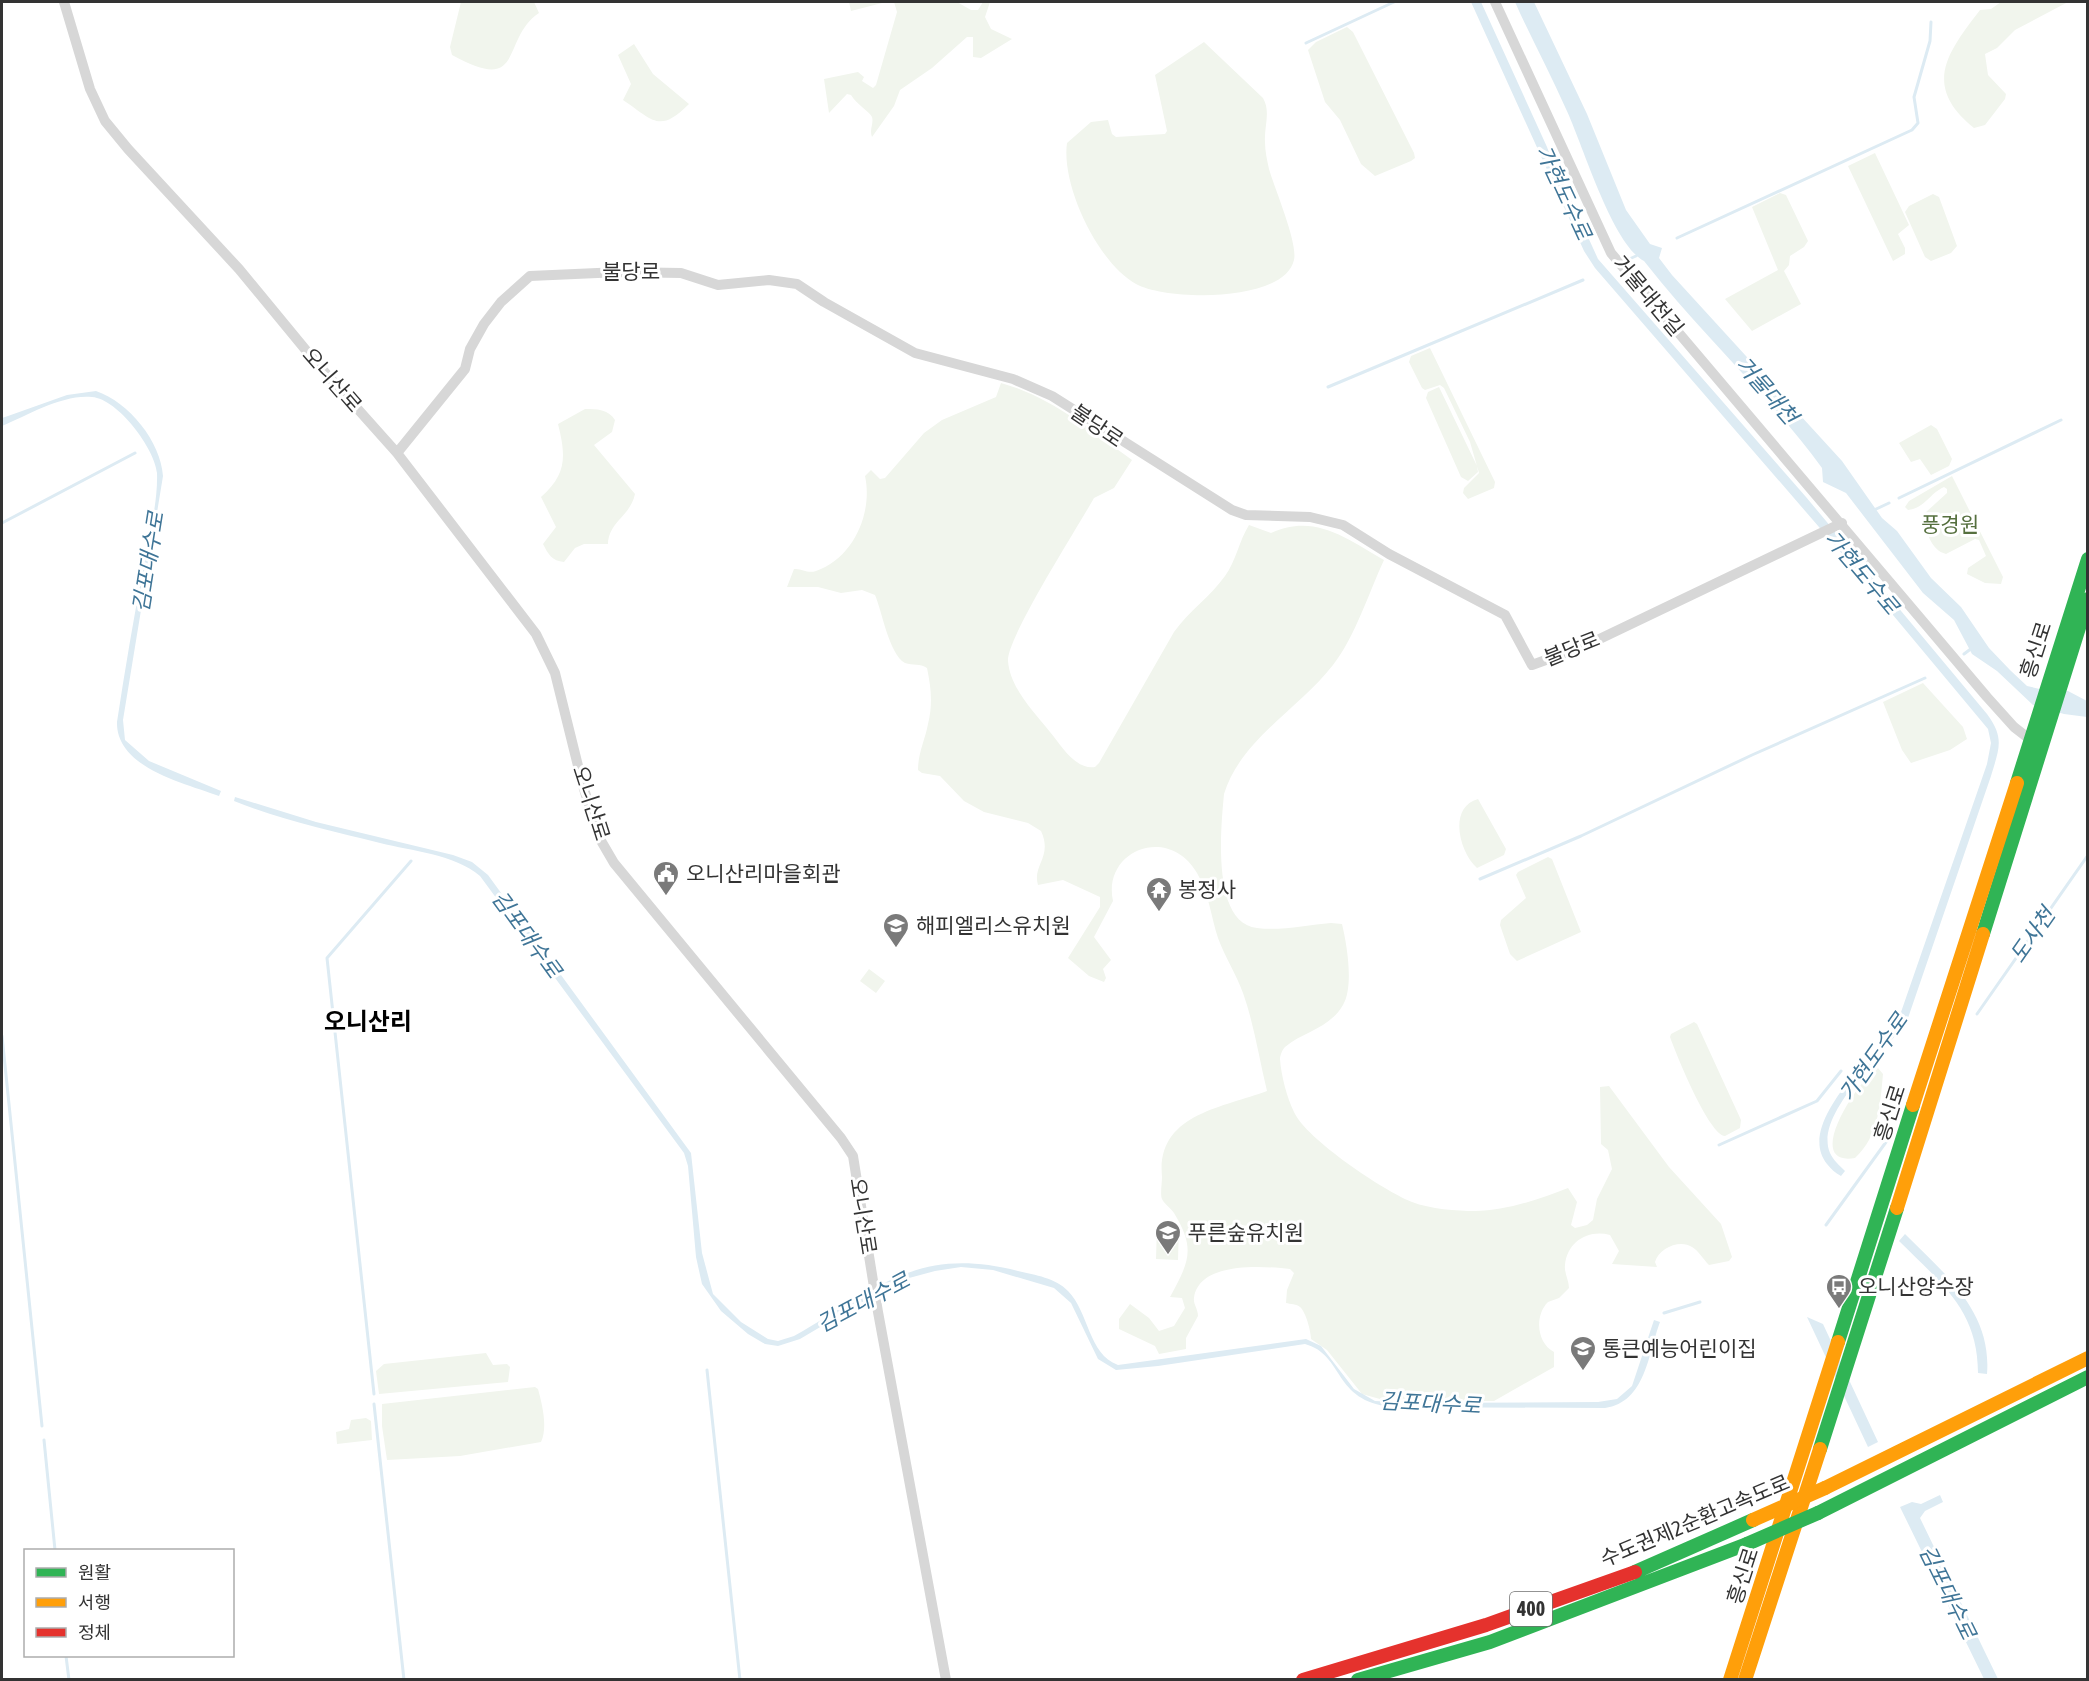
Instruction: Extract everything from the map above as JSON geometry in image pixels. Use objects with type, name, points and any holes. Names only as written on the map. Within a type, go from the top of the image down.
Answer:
[{"type":"main road","name":"흥신로","points":[[1745,1680],[1849,1360],[2056,678],[2088,559]]},
{"type":"main road","name":"흥신로","points":[[2056,678],[2088,598]]},
{"type":"main road","name":"흥신로","points":[[1730,1680],[2036,744]]},
{"type":"main road","name":"수도권제2순환고속도로","points":[[1303,1680],[1486,1625],[1645,1568],[1825,1488],[2088,1358]]},
{"type":"main road","name":"수도권제2순환고속도로","points":[[1358,1680],[1490,1642],[1747,1544],[1818,1513],[2088,1377]]},
{"type":"street","name":"오니산로","points":[[64,2],[90,89],[105,120],[128,149],[239,269],[314,360],[397,453],[536,634],[546,652],[562,700],[591,815],[600,839],[614,863],[841,1138],[853,1156],[946,1680]]},
{"type":"street","name":"거물대천길","points":[[1495,2],[1611,253],[1842,523]]},
{"type":"street","name":"불당로","points":[[397,453],[465,369],[470,349],[484,324],[501,303],[530,276],[620,272],[681,273],[718,285],[769,280],[797,284],[824,302],[915,353],[1012,379],[1052,396],[1232,510],[1246,515],[1310,517],[1343,525],[1389,554],[1505,615],[1532,665],[1587,645],[1842,523]]},
{"type":"street","points":[[1842,523],[1987,697],[2036,744]]},
{"type":"green space","points":[[461,2],[534,2],[539,13],[527,24],[519,36],[509,59],[502,67],[491,69],[475,66],[452,55],[450,47]]},
{"type":"green space","points":[[849,2],[886,2],[851,11]]},
{"type":"green space","points":[[894,2],[957,2],[971,10],[978,10],[983,2],[990,2],[985,17],[991,29],[1012,39],[981,58],[973,57],[973,37],[967,37],[932,68],[900,90],[894,106],[872,137],[872,117],[851,95],[847,94],[829,113],[824,79],[858,72],[864,77],[862,81],[873,88],[876,85],[897,12]]},
{"type":"green space","points":[[2001,2],[2068,2],[2015,30],[1997,48],[1985,54],[1988,75],[2006,94],[2005,99],[1985,125],[1974,128],[1958,113],[1948,98],[1944,84],[1945,69],[1958,41],[1980,10],[1991,9]]},
{"type":"green space","points":[[1347,27],[1353,32],[1415,158],[1375,176],[1361,164],[1340,120],[1325,102],[1308,50],[1316,42]]},
{"type":"green space","points":[[1204,42],[1263,98],[1267,114],[1265,145],[1267,159],[1293,242],[1294,260],[1286,274],[1269,284],[1248,291],[1197,295],[1151,290],[1136,284],[1122,274],[1108,259],[1085,222],[1070,180],[1067,143],[1091,122],[1108,120],[1112,134],[1116,137],[1165,134],[1167,131],[1155,75]]},
{"type":"green space","points":[[634,44],[653,74],[689,104],[670,119],[656,121],[623,100],[631,84],[618,55]]},
{"type":"green space","points":[[1875,153],[1909,225],[1898,234],[1905,248],[1905,254],[1893,261],[1848,166]]},
{"type":"green space","points":[[1780,193],[1786,195],[1808,241],[1804,247],[1790,256],[1789,265],[1784,271],[1801,304],[1752,331],[1725,299],[1778,270],[1752,207]]},
{"type":"green space","points":[[1933,194],[1939,197],[1957,246],[1951,253],[1931,261],[1925,257],[1905,212],[1909,206]]},
{"type":"green space","points":[[1430,348],[1495,482],[1494,488],[1468,499],[1463,493],[1464,488],[1479,473],[1470,442],[1444,388],[1440,385],[1425,390],[1422,388],[1409,362],[1411,356]]},
{"type":"green space","points":[[1001,383],[1053,406],[1132,460],[1114,488],[1094,498],[1030,607],[1018,630],[1008,661],[1013,681],[1024,699],[1064,750],[1081,765],[1095,767],[1099,763],[1174,632],[1219,584],[1229,570],[1249,525],[1271,533],[1302,526],[1316,527],[1344,537],[1384,560],[1355,628],[1341,654],[1319,681],[1272,725],[1243,757],[1232,774],[1224,794],[1221,828],[1222,872],[1232,910],[1242,922],[1266,929],[1342,924],[1349,977],[1343,1005],[1324,1025],[1285,1047],[1280,1056],[1287,1093],[1301,1123],[1329,1149],[1366,1176],[1399,1196],[1427,1206],[1468,1211],[1498,1209],[1568,1188],[1577,1202],[1571,1225],[1575,1228],[1587,1225],[1593,1220],[1597,1199],[1612,1169],[1608,1150],[1601,1144],[1600,1087],[1609,1086],[1669,1167],[1721,1224],[1732,1257],[1729,1261],[1709,1265],[1694,1248],[1682,1244],[1665,1249],[1657,1257],[1655,1262],[1657,1267],[1612,1264],[1619,1251],[1610,1235],[1594,1234],[1580,1239],[1574,1244],[1567,1257],[1565,1268],[1569,1288],[1559,1298],[1548,1302],[1539,1322],[1544,1342],[1554,1352],[1554,1367],[1494,1401],[1387,1401],[1362,1394],[1327,1350],[1311,1339],[1308,1322],[1300,1307],[1286,1303],[1287,1290],[1294,1273],[1290,1269],[1234,1268],[1207,1277],[1198,1286],[1194,1298],[1198,1316],[1186,1338],[1186,1349],[1159,1354],[1155,1346],[1119,1329],[1119,1319],[1130,1304],[1149,1318],[1159,1331],[1174,1326],[1185,1308],[1182,1298],[1170,1297],[1185,1265],[1187,1246],[1185,1236],[1174,1213],[1161,1197],[1163,1156],[1170,1139],[1195,1117],[1267,1091],[1247,1005],[1218,938],[1201,881],[1185,858],[1171,850],[1155,847],[1140,850],[1127,857],[1118,868],[1112,883],[1113,901],[1094,937],[1111,960],[1103,969],[1106,978],[1104,982],[1089,976],[1068,958],[1100,907],[1100,897],[1063,880],[1038,885],[1038,872],[1045,848],[1041,831],[1028,823],[984,812],[964,801],[940,776],[922,773],[918,770],[931,709],[927,668],[905,663],[899,658],[890,642],[875,595],[862,590],[841,593],[818,587],[787,587],[794,569],[816,571],[841,556],[850,545],[863,518],[867,490],[865,476],[871,470],[880,479],[885,478],[924,433],[942,420],[996,397]]},
{"type":"green space","points":[[1439,387],[1477,466],[1478,472],[1468,481],[1461,477],[1426,398],[1428,392]]},
{"type":"green space","points":[[585,409],[606,412],[615,420],[612,432],[594,445],[635,494],[629,508],[612,530],[608,544],[584,544],[575,548],[564,562],[551,556],[543,544],[556,527],[541,497],[556,480],[562,464],[563,455],[558,424]]},
{"type":"green space","points":[[1931,425],[1937,429],[1952,459],[1949,466],[1931,475],[1920,459],[1911,462],[1899,443]]},
{"type":"green space","name":"풍경원","points":[[1952,476],[2003,577],[2001,584],[1985,583],[1967,574],[1968,568],[1986,556],[1979,540],[1975,539],[1946,554],[1940,552],[1929,538],[1925,513],[1947,493],[1947,489],[1944,487],[1939,490],[1914,509],[1908,510],[1905,507],[1909,501]]},
{"type":"green space","points":[[1923,683],[1963,727],[1967,739],[1950,750],[1911,763],[1902,750],[1883,702]]},
{"type":"green space","points":[[1478,799],[1506,849],[1504,855],[1477,868],[1465,852],[1459,830],[1463,811]]},
{"type":"green space","points":[[1548,857],[1552,859],[1581,932],[1517,961],[1510,954],[1500,925],[1501,920],[1526,898],[1516,875],[1518,872]]},
{"type":"green space","points":[[869,969],[885,981],[876,993],[860,981]]},
{"type":"green space","points":[[1694,1022],[1697,1024],[1741,1120],[1740,1128],[1725,1136],[1718,1132],[1702,1109],[1670,1037],[1671,1034]]},
{"type":"green space","points":[[1878,1068],[1883,1074],[1874,1130],[1855,1158],[1840,1157],[1833,1149],[1839,1120],[1859,1088]]},
{"type":"green space","points":[[1157,1226],[1179,1226],[1178,1260],[1156,1259]]},
{"type":"green space","points":[[486,1353],[493,1365],[507,1364],[510,1367],[508,1382],[379,1394],[376,1371],[384,1364]]},
{"type":"green space","points":[[535,1387],[538,1389],[544,1416],[541,1442],[460,1456],[387,1460],[382,1426],[382,1404]]},
{"type":"green space","points":[[366,1418],[371,1421],[372,1440],[337,1444],[336,1432],[349,1429],[351,1420]]},
{"type":"water","name":"가현도수로","points":[[1471,2],[1481,2],[1598,259],[1806,497],[1987,714],[1996,730],[1999,744],[1991,776],[1908,1018],[1842,1101],[1832,1120],[1828,1137],[1830,1153],[1845,1171],[1841,1176],[1827,1164],[1820,1147],[1822,1128],[1844,1087],[1891,1030],[1900,1015],[1987,764],[1991,743],[1988,729],[1838,549],[1595,268],[1584,251]]},
{"type":"water","name":"거물대천","points":[[1515,2],[1534,2],[1587,114],[1626,210],[1650,244],[1662,248],[1659,258],[1672,275],[1842,461],[1882,518],[1897,531],[1931,578],[1961,607],[1989,648],[2027,686],[2053,692],[2068,691],[2087,701],[2087,717],[2064,714],[2033,705],[1997,671],[1972,654],[1954,620],[1923,593],[1846,493],[1823,482],[1822,468],[1801,441],[1644,261],[1632,251],[1599,192],[1566,109]]},
{"type":"water","points":[[96,391],[120,404],[141,425],[156,450],[163,476],[123,720],[125,740],[149,761],[221,791],[219,796],[154,771],[128,751],[120,738],[117,722],[156,496],[157,473],[150,451],[134,427],[113,406],[92,397],[58,402],[2,426],[2,418],[67,395]]},
{"type":"water","points":[[235,797],[316,822],[453,855],[472,862],[488,875],[691,1153],[702,1253],[713,1294],[741,1322],[768,1339],[778,1341],[794,1336],[874,1288],[899,1276],[924,1268],[951,1264],[982,1264],[1038,1276],[1063,1287],[1075,1300],[1100,1352],[1108,1360],[1118,1365],[1306,1339],[1321,1346],[1354,1389],[1375,1401],[1411,1403],[1598,1402],[1617,1399],[1632,1386],[1654,1320],[1660,1322],[1643,1375],[1629,1397],[1619,1404],[1605,1408],[1392,1407],[1373,1403],[1359,1396],[1349,1387],[1327,1358],[1318,1350],[1305,1344],[1116,1370],[1098,1359],[1071,1303],[1054,1288],[993,1270],[961,1267],[898,1281],[800,1339],[778,1346],[765,1344],[748,1334],[721,1311],[702,1284],[696,1257],[688,1166],[684,1153],[480,876],[445,858],[288,819],[234,801]]},
{"type":"water","points":[[1905,1234],[1950,1280],[1974,1313],[1987,1352],[1987,1374],[1978,1373],[1972,1332],[1964,1315],[1954,1299],[1929,1270],[1899,1241]]},
{"type":"water","points":[[1807,1317],[1823,1324],[1878,1442],[1868,1447]]},
{"type":"water","points":[[1940,1495],[1943,1502],[1925,1511],[1920,1518],[1998,1679],[1984,1679],[1900,1507],[1912,1502],[1921,1504]]},
{"type":"waterway","points":[[1306,43],[1394,2]]},
{"type":"waterway","points":[[1677,238],[1912,130],[1918,123],[1914,97],[1930,41],[1931,22]]},
{"type":"waterway","points":[[1627,260],[1636,256]]},
{"type":"waterway","points":[[1328,387],[1583,280]]},
{"type":"waterway","points":[[1899,498],[2061,420]]},
{"type":"waterway","points":[[2,523],[135,453]]},
{"type":"waterway","points":[[1874,510],[1889,503]]},
{"type":"waterway","points":[[1964,654],[1972,648]]},
{"type":"waterway","points":[[1480,879],[1581,836],[1752,755],[1925,678]]},
{"type":"waterway","name":"도사천","points":[[1977,1014],[2088,855]]},
{"type":"waterway","points":[[374,1394],[327,958],[411,861]]},
{"type":"waterway","points":[[2,1036],[42,1426]]},
{"type":"waterway","name":"가현도수로","points":[[1719,1145],[1817,1101],[1841,1071]]},
{"type":"waterway","name":"도사천","points":[[1826,1225],[1894,1131]]},
{"type":"waterway","name":"김포대수로","points":[[1664,1313],[1700,1302]]},
{"type":"waterway","points":[[707,1370],[740,1680]]},
{"type":"waterway","points":[[374,1404],[404,1680]]},
{"type":"waterway","points":[[44,1440],[55,1549]]},
{"type":"waterway","points":[[66,1657],[69,1680]]},
{"type":"traffic: fast","points":[[2017,783],[2088,559]]},
{"type":"traffic: fast","points":[[1983,934],[2088,599]]},
{"type":"traffic: fast","points":[[1838,1342],[1913,1105]]},
{"type":"traffic: fast","points":[[1820,1449],[1897,1208]]},
{"type":"traffic: fast","points":[[1818,1513],[2088,1377]]},
{"type":"traffic: fast","points":[[1747,1544],[1818,1513]]},
{"type":"traffic: fast","points":[[1635,1572],[1753,1520]]},
{"type":"traffic: fast","points":[[1358,1680],[1490,1642],[1747,1544]]},
{"type":"traffic: slow","points":[[1913,1105],[2017,783]]},
{"type":"traffic: slow","points":[[1897,1208],[1983,934]]},
{"type":"traffic: slow","points":[[1730,1680],[1838,1342]]},
{"type":"traffic: slow","points":[[1825,1488],[2088,1358]]},
{"type":"traffic: slow","points":[[1745,1680],[1820,1449]]},
{"type":"traffic: slow","points":[[1753,1520],[1825,1488]]},
{"type":"traffic: jam","points":[[1303,1680],[1486,1625],[1635,1572]]},
{"type":"place","name":"오니산리마을회관","points":[[666,897]]},
{"type":"place","name":"봉정사","points":[[1159,913]]},
{"type":"place","name":"해피엘리스유치원","points":[[896,949]]},
{"type":"place","name":"푸른숲유치원","points":[[1168,1256]]},
{"type":"place","name":"오니산양수장","points":[[1839,1310]]},
{"type":"place","name":"통큰예능어린이집","points":[[1583,1372]]},
{"type":"district","name":"오니산리","points":[[368,1022]]}]
